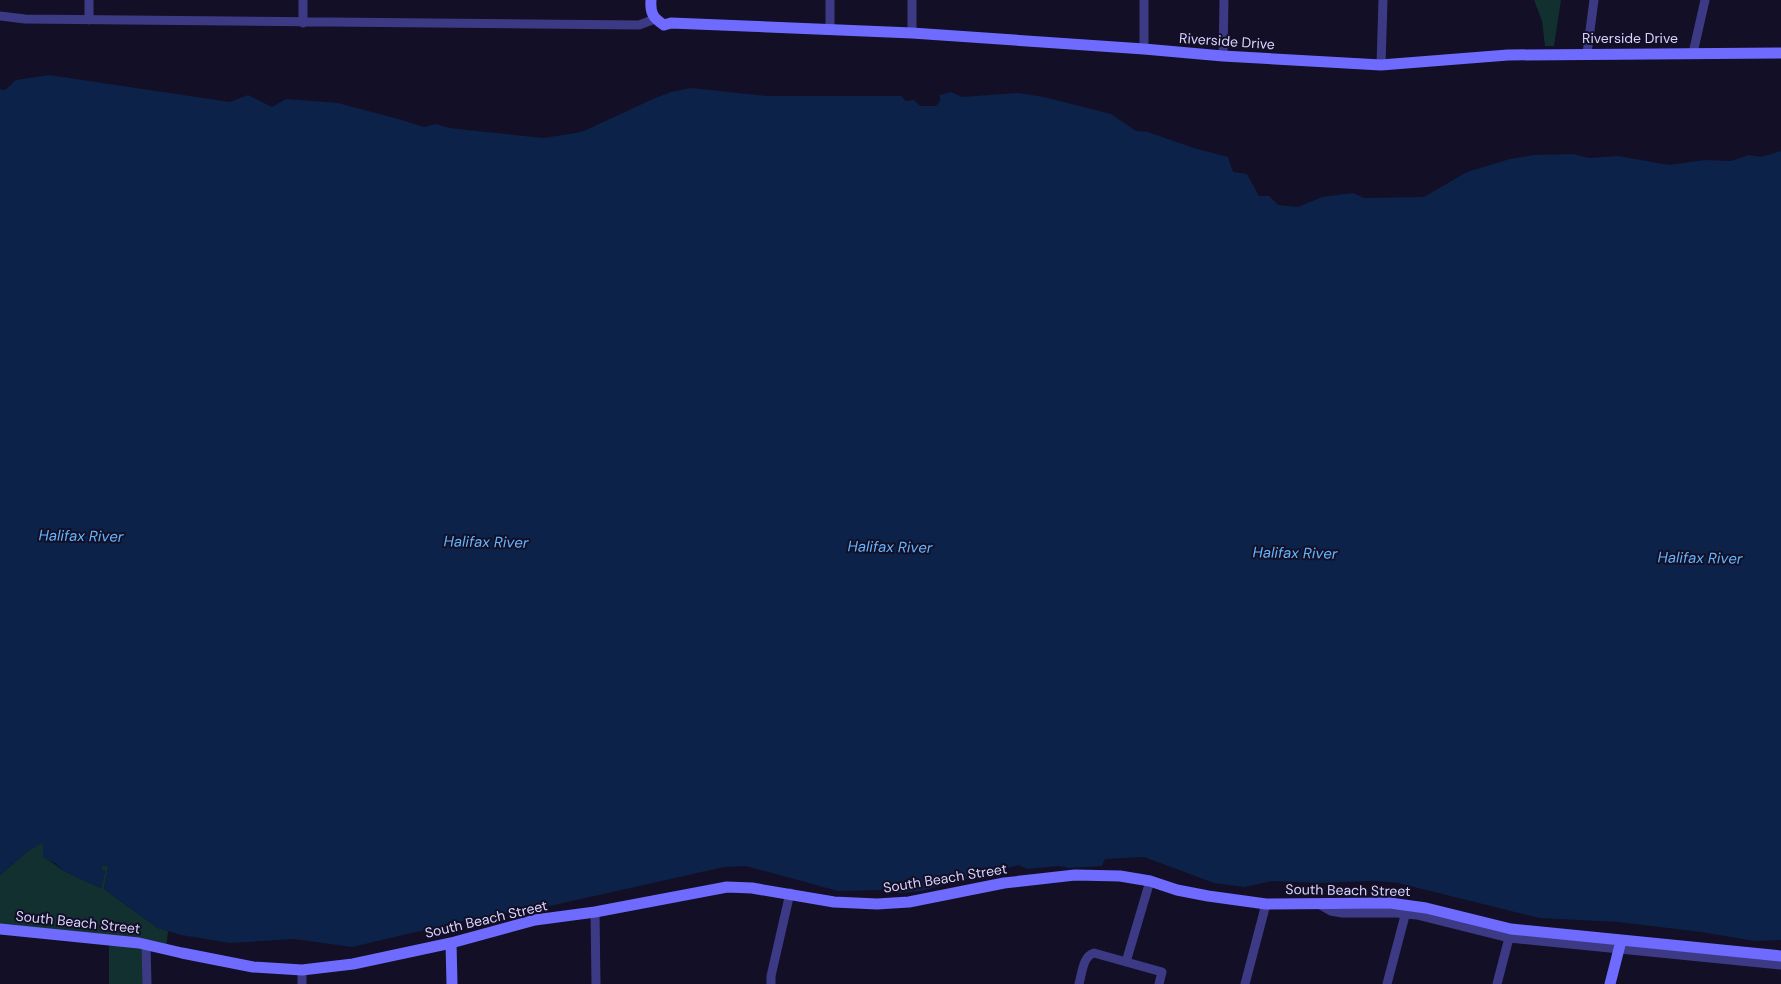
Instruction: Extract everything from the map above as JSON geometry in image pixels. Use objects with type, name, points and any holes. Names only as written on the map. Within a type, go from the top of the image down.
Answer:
[{"type":"street","points":[[89,0],[89,20]]},
{"type":"street","points":[[303,0],[303,23]]},
{"type":"street","points":[[652,0],[650,10],[663,20]]},
{"type":"street","points":[[830,0],[830,30]]},
{"type":"street","points":[[912,0],[912,33]]},
{"type":"street","points":[[1144,0],[1144,49]]},
{"type":"street","points":[[1223,56],[1224,0]]},
{"type":"street","points":[[1381,65],[1383,0]]},
{"type":"street","points":[[1587,53],[1594,0]]},
{"type":"street","points":[[1693,53],[1705,0]]},
{"type":"street","name":"Riverside Drive","points":[[0,16],[25,19],[639,26],[663,20],[912,33],[1223,56],[1381,65],[1466,57],[1587,53],[1781,53]]},
{"type":"street","name":"South Beach Street","points":[[0,929],[146,944],[253,967],[302,970],[353,964],[450,943],[535,920],[595,912],[726,887],[790,893],[834,902],[877,904],[909,902],[1004,883],[1075,875],[1120,876],[1150,881],[1177,890],[1266,904],[1390,903],[1406,910],[1426,908],[1510,934],[1620,945],[1781,956]]},
{"type":"street","points":[[1126,962],[1150,881]]},
{"type":"street","points":[[771,984],[771,976],[790,893]]},
{"type":"street","points":[[1245,984],[1266,904]]},
{"type":"street","points":[[1387,984],[1406,910]]},
{"type":"street","points":[[595,912],[596,984]]},
{"type":"street","points":[[1497,984],[1510,934]]},
{"type":"street","points":[[450,943],[452,984]]},
{"type":"street","points":[[146,944],[147,984]]},
{"type":"street","points":[[1610,984],[1620,945],[1781,965]]},
{"type":"street","points":[[1078,984],[1085,960],[1090,954],[1094,953],[1162,972],[1159,984]]},
{"type":"street","points":[[302,970],[302,984]]},
{"type":"green space","points":[[1534,0],[1561,0],[1554,46],[1545,46],[1542,21]]},
{"type":"green space","points":[[43,842],[43,856],[64,871],[101,888],[105,871],[101,870],[102,865],[109,866],[104,889],[158,928],[168,931],[166,949],[147,944],[147,984],[109,984],[109,940],[0,929],[0,875],[29,850]]},
{"type":"water","name":"Halifax River","points":[[49,75],[230,102],[248,95],[272,107],[286,99],[338,103],[424,127],[436,124],[449,128],[543,138],[586,130],[653,99],[671,92],[691,88],[767,96],[901,96],[906,101],[914,100],[920,106],[936,106],[940,101],[940,95],[951,92],[962,97],[1018,93],[1044,97],[1111,114],[1136,131],[1148,132],[1194,148],[1228,157],[1233,172],[1247,174],[1259,196],[1269,196],[1278,205],[1298,207],[1322,197],[1353,193],[1364,198],[1424,197],[1467,172],[1510,159],[1534,155],[1573,154],[1589,158],[1618,156],[1669,165],[1705,160],[1731,161],[1749,155],[1761,157],[1781,151],[1781,940],[1755,941],[1618,922],[1539,918],[1398,883],[1374,881],[1318,883],[1272,881],[1244,887],[1214,883],[1144,857],[1105,859],[1102,866],[1069,868],[1059,866],[1027,869],[1019,865],[921,891],[900,893],[882,890],[838,891],[746,866],[724,867],[554,905],[467,920],[352,947],[294,939],[231,943],[181,935],[158,928],[104,889],[108,866],[102,865],[101,870],[105,871],[101,888],[64,871],[55,863],[46,859],[43,856],[43,843],[29,850],[0,875],[0,89],[5,90],[16,80]]}]
